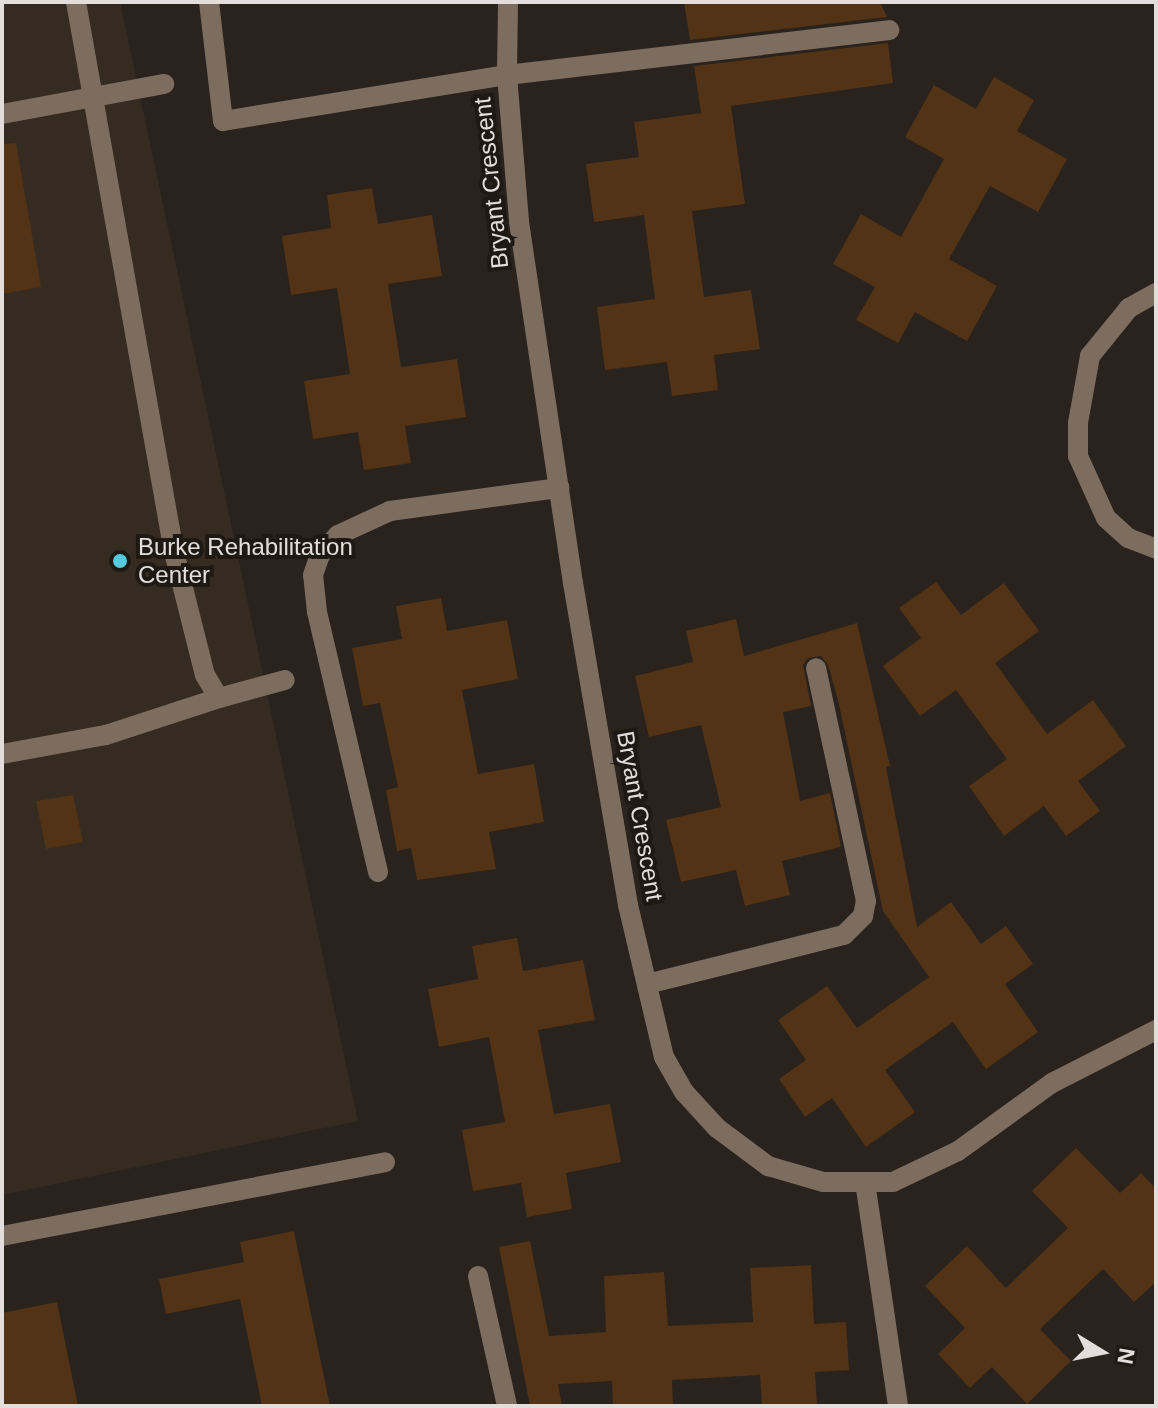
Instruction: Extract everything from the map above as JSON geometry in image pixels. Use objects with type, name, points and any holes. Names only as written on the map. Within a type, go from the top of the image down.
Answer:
[{"type":"street","points":[[76,2],[174,552],[205,675],[219,698]]},
{"type":"street","points":[[209,2],[223,121],[507,75],[889,30]]},
{"type":"street","name":"Bryant Crescent","points":[[508,2],[507,75],[519,222],[559,488],[628,905],[664,1057],[684,1092],[717,1128],[768,1166],[823,1182],[893,1182],[958,1151],[1052,1083],[1156,1030]]},
{"type":"street","points":[[2,114],[164,84]]},
{"type":"street","points":[[1156,293],[1129,308],[1090,356],[1078,423],[1078,456],[1106,518],[1128,538],[1156,549]]},
{"type":"street","points":[[378,872],[317,612],[313,575],[320,555],[338,535],[390,511],[559,488]]},
{"type":"street","points":[[647,984],[844,935],[863,916],[866,901],[816,668]]},
{"type":"street","points":[[2,754],[106,735],[285,680]]},
{"type":"street","points":[[2,1236],[385,1162]]},
{"type":"street","points":[[865,1182],[898,1406]]},
{"type":"street","points":[[478,1276],[507,1406]]},
{"type":"shaded area","name":"Burke Rehabilitation Center","points":[[2,2],[120,2],[358,1121],[2,1195]]},
{"type":"building","points":[[684,2],[880,2],[887,17],[690,40]]},
{"type":"building","points":[[888,43],[893,83],[731,106],[745,204],[692,211],[704,297],[751,290],[760,349],[714,355],[718,390],[672,396],[667,362],[605,370],[597,307],[655,299],[644,215],[594,222],[586,164],[639,157],[634,122],[701,113],[694,66]]},
{"type":"building","points":[[994,77],[1034,100],[1017,131],[1067,159],[1038,212],[990,186],[949,259],[997,286],[967,341],[915,312],[898,343],[856,320],[875,287],[833,264],[861,214],[901,237],[944,159],[905,137],[934,85],[976,109]]},
{"type":"building","points":[[16,143],[41,287],[2,294],[2,144]]},
{"type":"building","points":[[372,188],[378,224],[432,215],[442,276],[388,284],[401,367],[457,359],[466,417],[405,426],[411,463],[364,470],[358,432],[313,439],[304,381],[350,374],[337,288],[291,295],[282,236],[331,228],[327,195]]},
{"type":"building","points":[[936,582],[961,615],[1004,583],[1039,631],[995,663],[1047,734],[1093,700],[1126,746],[1078,781],[1100,811],[1066,836],[1044,806],[1004,836],[969,786],[1007,759],[956,690],[920,716],[883,666],[921,638],[899,608]]},
{"type":"building","points":[[441,598],[447,631],[507,620],[518,679],[462,690],[478,774],[534,764],[544,822],[489,832],[496,869],[417,880],[411,848],[397,851],[386,790],[398,787],[380,703],[363,706],[352,648],[402,639],[396,606]]},
{"type":"building","points":[[736,619],[744,656],[857,623],[890,766],[886,767],[917,927],[951,902],[981,944],[1006,926],[1033,964],[1005,984],[1038,1032],[986,1069],[953,1022],[885,1070],[915,1112],[866,1147],[832,1098],[805,1117],[779,1079],[806,1060],[778,1020],[827,986],[857,1028],[929,977],[883,911],[838,700],[828,665],[821,656],[808,658],[803,665],[811,706],[783,712],[800,801],[830,793],[841,847],[782,861],[790,895],[745,906],[736,870],[681,882],[666,820],[721,807],[701,725],[649,737],[635,676],[693,662],[686,631]]},
{"type":"building","points":[[73,795],[83,842],[46,849],[36,801]]},
{"type":"building","points":[[517,938],[523,971],[583,960],[595,1020],[538,1030],[554,1114],[610,1104],[621,1162],[566,1173],[572,1209],[527,1217],[521,1183],[473,1191],[462,1130],[505,1122],[489,1037],[439,1047],[428,989],[478,979],[472,946]]},
{"type":"building","points":[[1076,1148],[1120,1193],[1141,1173],[1156,1189],[1156,1282],[1134,1302],[1103,1269],[1040,1329],[1071,1361],[1027,1404],[992,1367],[970,1388],[938,1354],[965,1328],[925,1286],[967,1246],[1006,1288],[1068,1228],[1032,1191]]},
{"type":"building","points":[[294,1231],[330,1406],[262,1406],[240,1299],[166,1314],[159,1279],[244,1262],[240,1242]]},
{"type":"building","points":[[530,1241],[549,1336],[606,1332],[604,1276],[664,1272],[668,1326],[753,1322],[750,1268],[811,1265],[814,1324],[846,1322],[849,1370],[815,1372],[817,1406],[762,1406],[760,1375],[672,1380],[673,1406],[613,1406],[612,1381],[558,1384],[562,1406],[530,1406],[499,1247]]},
{"type":"building","points":[[57,1302],[78,1406],[2,1406],[2,1313]]},
{"type":"place","name":"Burke Rehabilitation Center","points":[[120,561]]}]
